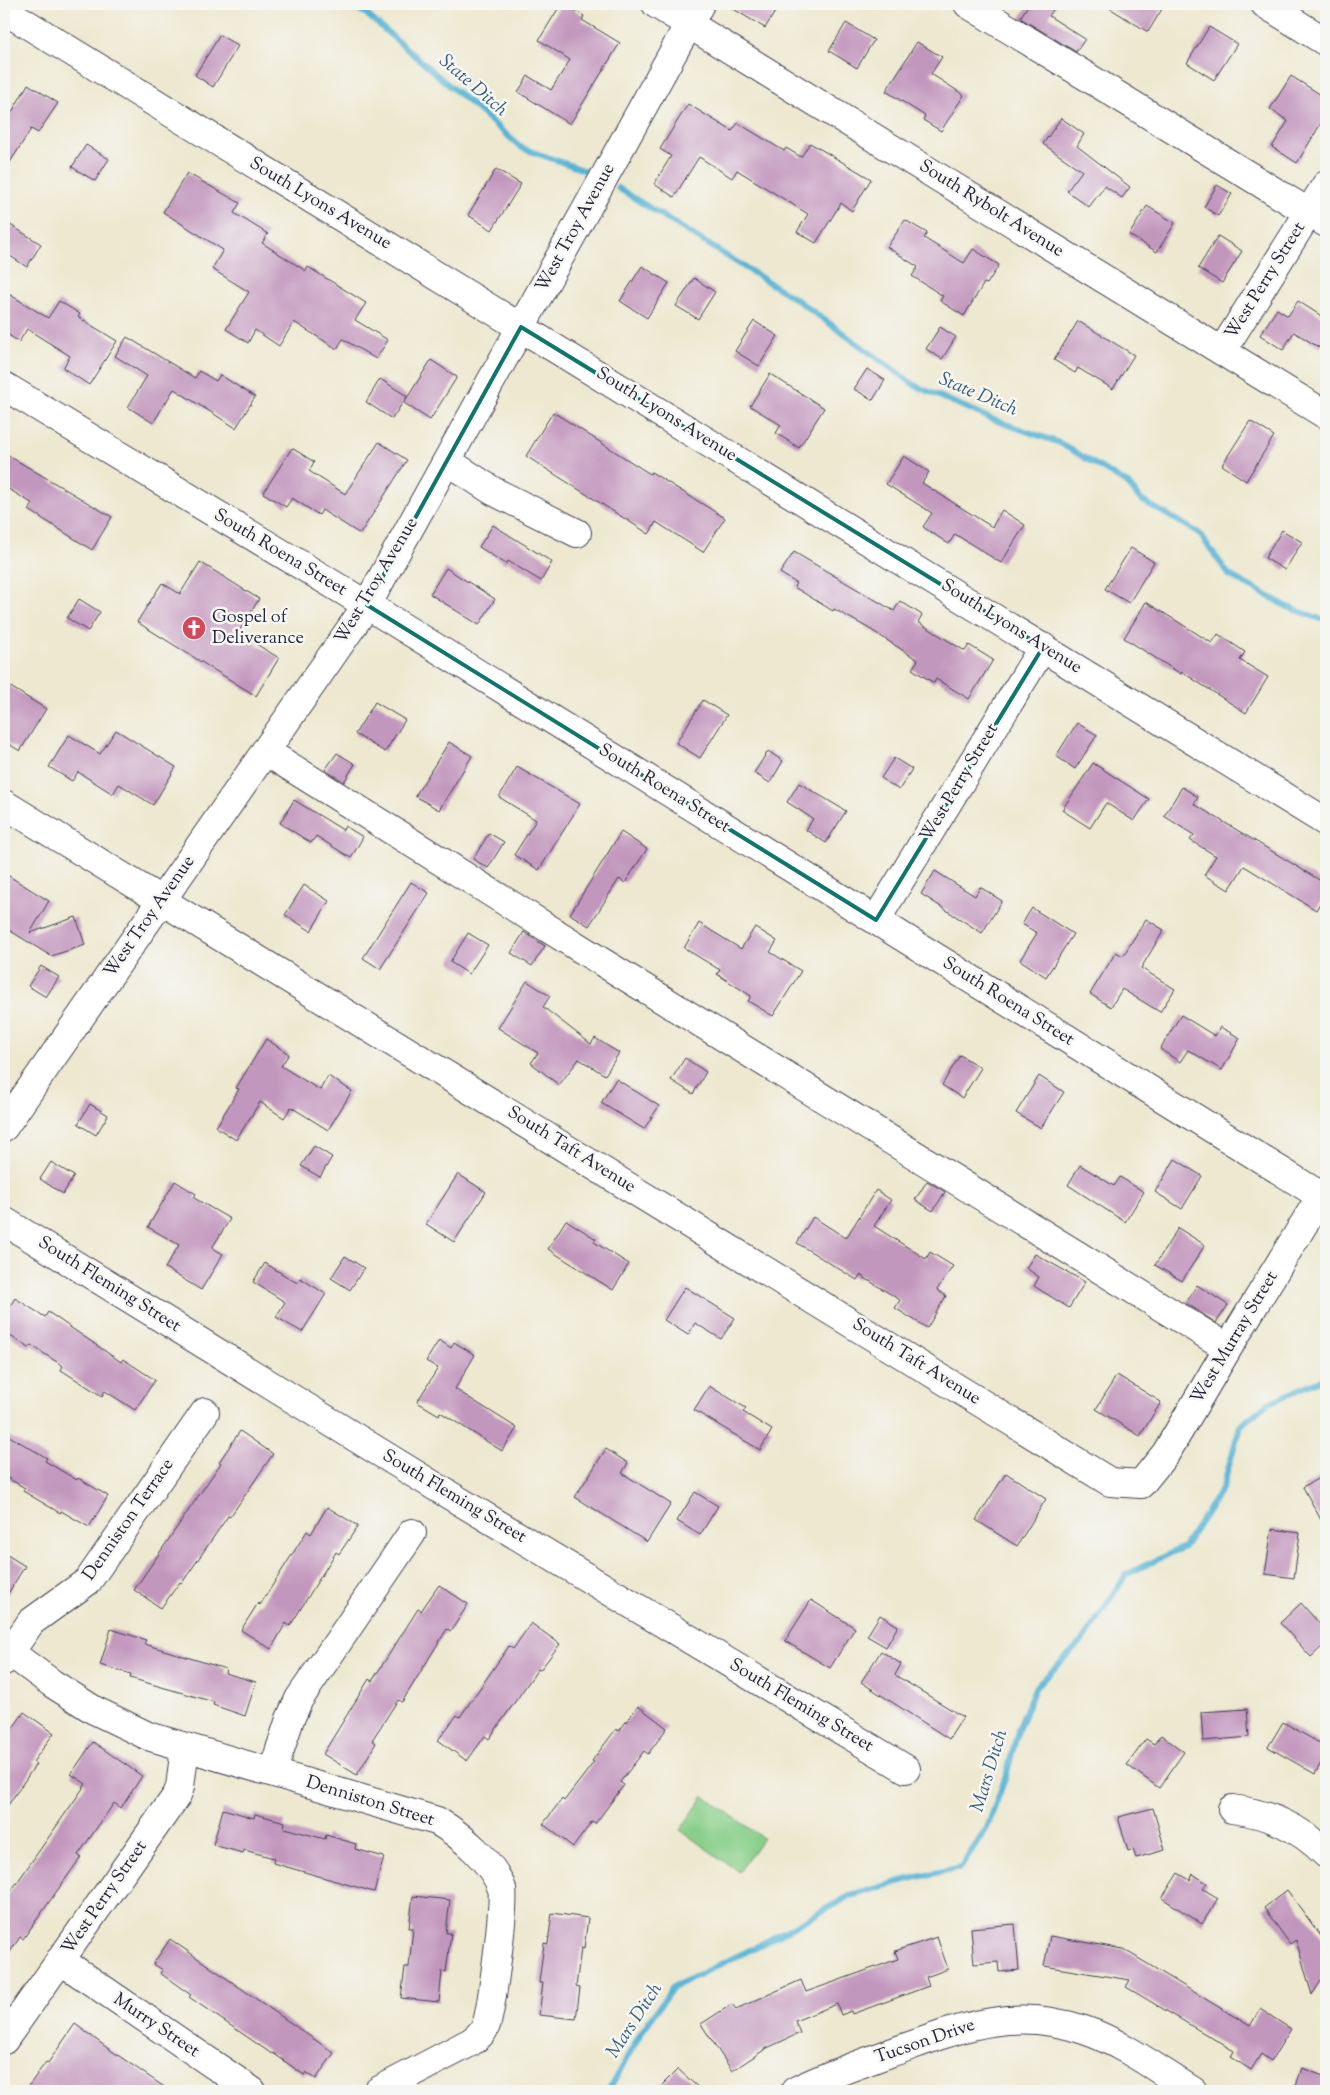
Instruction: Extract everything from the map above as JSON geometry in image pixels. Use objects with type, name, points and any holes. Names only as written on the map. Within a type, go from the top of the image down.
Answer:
[{"type":"street","name":"South Rybolt Avenue","points":[[656,4],[695,14],[1222,351],[1326,415]]},
{"type":"street","points":[[968,4],[1318,218]]},
{"type":"street","points":[[1265,4],[1326,42]]},
{"type":"street","name":"South Lyons Avenue","points":[[4,10],[1326,822]]},
{"type":"street","name":"West Troy Avenue","points":[[4,1127],[367,606],[695,14]]},
{"type":"street","name":"West Perry Street","points":[[1222,351],[1318,218],[1326,185]]},
{"type":"street","name":"South Roena Street","points":[[4,386],[367,606],[876,920],[1324,1193]]},
{"type":"street","points":[[447,461],[493,491],[577,533]]},
{"type":"street","name":"West Perry Street","points":[[876,920],[1043,647]]},
{"type":"street","points":[[265,751],[602,962],[1228,1348]]},
{"type":"street","name":"South Taft Avenue","points":[[4,804],[162,899],[1110,1482],[1141,1484]]},
{"type":"street","name":"West Murray Street","points":[[1141,1484],[1166,1453],[1228,1348],[1324,1193]]},
{"type":"street","name":"South Fleming Street","points":[[4,1221],[428,1482],[906,1769]]},
{"type":"street","name":"Denniston Terrace","points":[[6,1654],[31,1622],[88,1581],[204,1412]]},
{"type":"street","points":[[273,1771],[290,1719],[299,1699],[412,1533]]},
{"type":"street","name":"Denniston Street","points":[[6,1654],[114,1721],[148,1736],[273,1771],[437,1821],[458,1835],[496,1874],[502,1889],[503,1900],[490,2010],[484,2030],[471,2042],[378,2091]]},
{"type":"street","name":"West Perry Street","points":[[4,2040],[177,1795],[180,1787],[185,1747]]},
{"type":"street","points":[[1232,1809],[1260,1813],[1283,1822],[1304,1834],[1326,1854]]},
{"type":"street","name":"Murry Street","points":[[60,1960],[252,2091]]},
{"type":"street","name":"Tucson Drive","points":[[795,2091],[830,2074],[962,2027],[1014,2019],[1045,2021],[1076,2027],[1095,2034],[1114,2043],[1193,2091]]},
{"type":"highlighted area","points":[[521,327],[1043,647],[876,920],[367,605]]},
{"type":"green space","points":[[704,1796],[763,1838],[739,1872],[680,1830]]},
{"type":"building","points":[[561,4],[565,4],[584,16],[582,20],[620,43],[570,124],[518,92],[528,76],[551,90],[570,60],[539,40]]},
{"type":"building","points":[[725,4],[780,4],[765,28]]},
{"type":"building","points":[[1029,4],[1057,4],[1049,16],[1085,39],[1076,52],[1020,18]]},
{"type":"building","points":[[1103,4],[1165,4],[1148,32]]},
{"type":"building","points":[[846,23],[874,40],[857,68],[829,51]]},
{"type":"building","points":[[1209,27],[1237,44],[1214,80],[1187,63]]},
{"type":"building","points":[[220,35],[238,46],[213,87],[195,75]]},
{"type":"building","points":[[917,42],[942,57],[931,74],[964,95],[941,131],[923,120],[925,116],[886,91]]},
{"type":"building","points":[[1291,76],[1326,98],[1326,115],[1297,163],[1272,147],[1288,121],[1270,109]]},
{"type":"building","points":[[28,84],[58,103],[38,133],[31,129],[4,172],[4,126]]},
{"type":"building","points":[[688,104],[732,131],[738,123],[784,151],[786,148],[801,157],[810,143],[871,179],[852,211],[841,203],[816,243],[797,232],[808,214],[737,170],[732,178],[699,157],[674,197],[654,184],[671,156],[660,149]]},
{"type":"building","points":[[1061,118],[1084,134],[1077,146],[1130,187],[1122,198],[1105,186],[1089,207],[1067,191],[1082,171],[1043,144]]},
{"type":"building","points":[[86,145],[109,159],[95,181],[72,167]]},
{"type":"building","points":[[496,169],[521,184],[492,230],[468,215]]},
{"type":"building","points":[[187,173],[240,203],[234,213],[268,234],[262,243],[306,271],[308,267],[366,303],[355,320],[388,340],[376,359],[343,339],[337,349],[294,322],[279,346],[255,330],[248,343],[226,329],[249,292],[212,269],[223,250],[163,212]]},
{"type":"building","points":[[1217,185],[1232,194],[1218,216],[1204,207]]},
{"type":"building","points":[[1147,206],[1175,223],[1157,252],[1129,235]]},
{"type":"building","points":[[905,220],[927,233],[924,238],[964,263],[973,249],[999,265],[987,284],[984,283],[964,316],[940,301],[943,296],[912,276],[918,267],[887,247]]},
{"type":"building","points":[[4,221],[41,244],[27,267],[4,252]]},
{"type":"building","points":[[1218,236],[1242,251],[1222,283],[1198,268]]},
{"type":"building","points":[[642,266],[669,283],[647,318],[620,301]]},
{"type":"building","points":[[694,278],[715,292],[698,319],[676,306]]},
{"type":"building","points":[[4,291],[48,318],[59,301],[80,314],[78,317],[117,341],[89,385],[63,368],[70,356],[27,329],[19,342],[4,332]]},
{"type":"building","points":[[1298,301],[1326,319],[1326,339],[1320,348],[1294,332],[1283,350],[1260,335],[1277,309],[1288,316]]},
{"type":"building","points":[[754,321],[778,336],[759,366],[735,351]]},
{"type":"building","points":[[1078,321],[1134,355],[1113,389],[1078,368],[1075,373],[1054,360]]},
{"type":"building","points":[[940,327],[956,337],[942,359],[926,349]]},
{"type":"building","points":[[127,337],[195,378],[199,371],[216,381],[220,375],[255,397],[236,428],[174,389],[153,423],[128,407],[147,376],[115,356]]},
{"type":"building","points":[[431,360],[457,377],[430,420],[404,403]]},
{"type":"building","points":[[867,369],[885,380],[873,400],[854,389]]},
{"type":"building","points":[[770,374],[824,408],[799,448],[776,433],[781,425],[750,406]]},
{"type":"building","points":[[380,379],[407,396],[392,419],[366,402]]},
{"type":"building","points":[[553,412],[650,474],[651,472],[725,518],[703,552],[656,522],[649,534],[526,456]]},
{"type":"building","points":[[1250,421],[1274,436],[1246,481],[1222,465]]},
{"type":"building","points":[[379,442],[407,460],[360,534],[322,510],[319,515],[292,498],[286,507],[263,493],[292,448],[314,462],[309,471],[345,494]]},
{"type":"building","points":[[4,453],[112,517],[92,550],[29,510],[33,504],[4,486]]},
{"type":"building","points":[[904,456],[929,472],[922,483],[992,527],[1002,510],[1025,525],[1001,563],[955,534],[949,544],[923,527],[932,513],[886,484]]},
{"type":"building","points":[[493,525],[552,562],[541,581],[508,561],[506,564],[479,547]]},
{"type":"building","points":[[1282,530],[1302,542],[1285,570],[1265,558]]},
{"type":"building","points":[[1131,548],[1154,562],[1129,603],[1105,589]]},
{"type":"building","points":[[794,552],[894,611],[900,601],[922,615],[918,622],[965,651],[969,645],[993,660],[969,699],[936,679],[934,683],[912,669],[918,660],[868,628],[834,609],[833,611],[794,587],[796,583],[780,573]]},
{"type":"building","name":"Gospel of Deliverance","points":[[200,562],[259,599],[238,633],[279,658],[256,696],[137,622],[162,583],[180,594]]},
{"type":"building","points":[[446,568],[495,599],[479,625],[430,594]]},
{"type":"building","points":[[79,599],[100,612],[88,631],[67,618]]},
{"type":"building","points":[[1146,602],[1212,643],[1218,634],[1245,652],[1240,660],[1268,677],[1246,713],[1124,638]]},
{"type":"building","points":[[4,683],[46,709],[20,751],[4,741]]},
{"type":"building","points":[[703,700],[727,715],[700,758],[676,743]]},
{"type":"building","points":[[375,702],[405,720],[385,752],[355,734]]},
{"type":"building","points":[[1077,723],[1097,735],[1075,769],[1056,756]]},
{"type":"building","points":[[116,730],[176,767],[153,805],[119,784],[113,794],[78,772],[72,781],[49,767],[69,735],[100,754]]},
{"type":"building","points":[[449,742],[472,756],[439,810],[415,796]]},
{"type":"building","points":[[768,751],[783,761],[770,783],[754,773]]},
{"type":"building","points":[[337,753],[355,764],[344,782],[325,770]]},
{"type":"building","points":[[894,758],[912,769],[899,790],[881,778]]},
{"type":"building","points":[[1093,763],[1149,799],[1134,821],[1106,803],[1090,828],[1062,810]]},
{"type":"building","points":[[517,767],[580,804],[539,870],[514,855],[536,820],[499,797]]},
{"type":"building","points":[[799,783],[846,811],[826,843],[806,830],[813,819],[787,802]]},
{"type":"building","points":[[1182,787],[1198,797],[1194,804],[1326,884],[1326,893],[1316,910],[1244,866],[1229,890],[1204,875],[1216,856],[1190,840],[1194,835],[1164,816]]},
{"type":"building","points":[[294,800],[343,830],[345,826],[363,837],[351,858],[316,836],[311,843],[280,823]]},
{"type":"building","points":[[621,832],[647,849],[625,883],[619,879],[589,926],[570,914]]},
{"type":"building","points":[[489,833],[504,842],[488,868],[473,859]]},
{"type":"building","points":[[935,871],[975,896],[980,887],[1002,901],[982,933],[921,894]]},
{"type":"building","points":[[4,873],[49,901],[30,933],[76,917],[85,945],[51,956],[4,927]]},
{"type":"building","points":[[411,882],[429,893],[380,969],[363,958]]},
{"type":"building","points":[[304,885],[329,901],[311,931],[285,915]]},
{"type":"building","points":[[1032,908],[1073,934],[1046,977],[1020,960],[1037,933],[1022,924]]},
{"type":"building","points":[[1146,919],[1164,930],[1141,968],[1175,989],[1160,1012],[1122,989],[1111,1007],[1090,994],[1116,952],[1123,956]]},
{"type":"building","points":[[699,923],[741,949],[755,927],[777,941],[770,952],[801,971],[773,1016],[748,1001],[751,996],[717,974],[720,970],[684,948]]},
{"type":"building","points":[[524,932],[545,946],[532,966],[511,953]]},
{"type":"building","points":[[468,933],[488,945],[469,974],[450,962]]},
{"type":"building","points":[[41,966],[59,977],[46,997],[28,986]]},
{"type":"building","points":[[527,981],[550,996],[543,1007],[591,1044],[595,1038],[619,1053],[605,1075],[579,1059],[559,1085],[531,1063],[538,1053],[498,1028]]},
{"type":"building","points":[[1181,1015],[1215,1036],[1220,1027],[1240,1038],[1222,1070],[1188,1050],[1180,1062],[1160,1049]]},
{"type":"building","points":[[266,1039],[289,1054],[281,1066],[320,1090],[328,1076],[352,1091],[328,1130],[291,1107],[284,1118],[260,1102],[236,1140],[216,1127],[239,1089],[236,1088]]},
{"type":"building","points":[[960,1055],[981,1068],[962,1098],[942,1085]]},
{"type":"building","points":[[685,1058],[706,1072],[693,1094],[671,1080]]},
{"type":"building","points":[[1039,1076],[1064,1092],[1041,1128],[1016,1113]]},
{"type":"building","points":[[616,1079],[659,1106],[644,1129],[601,1103]]},
{"type":"building","points":[[90,1104],[108,1115],[96,1135],[78,1124]]},
{"type":"building","points":[[314,1146],[332,1157],[320,1177],[301,1166]]},
{"type":"building","points":[[1175,1159],[1202,1176],[1182,1209],[1155,1192]]},
{"type":"building","points":[[51,1162],[74,1176],[63,1194],[40,1179]]},
{"type":"building","points":[[1080,1165],[1114,1186],[1120,1177],[1144,1192],[1125,1222],[1068,1185]]},
{"type":"building","points":[[458,1174],[486,1192],[454,1242],[426,1224]]},
{"type":"building","points":[[175,1181],[196,1194],[194,1198],[230,1219],[212,1248],[223,1254],[201,1290],[165,1268],[179,1245],[148,1227]]},
{"type":"building","points":[[927,1181],[945,1192],[933,1211],[915,1200]]},
{"type":"building","points":[[876,1190],[891,1200],[874,1226],[926,1259],[930,1252],[953,1266],[937,1290],[946,1296],[927,1328],[895,1308],[900,1300],[860,1275],[857,1280],[797,1243],[813,1217],[846,1238]]},
{"type":"building","points":[[566,1220],[596,1239],[594,1242],[629,1264],[613,1290],[548,1249]]},
{"type":"building","points":[[1178,1228],[1205,1245],[1182,1281],[1155,1265]]},
{"type":"building","points":[[1035,1254],[1085,1282],[1069,1308],[1034,1286],[1039,1277],[1026,1268]]},
{"type":"building","points":[[345,1256],[364,1268],[350,1290],[331,1278]]},
{"type":"building","points":[[265,1263],[297,1283],[300,1278],[326,1294],[302,1332],[276,1317],[285,1302],[253,1282]]},
{"type":"building","points":[[1197,1285],[1228,1305],[1216,1323],[1186,1303]]},
{"type":"building","points":[[685,1287],[735,1318],[721,1339],[695,1323],[688,1335],[664,1320]]},
{"type":"building","points":[[15,1298],[45,1317],[48,1312],[121,1362],[123,1359],[155,1380],[135,1410],[105,1391],[102,1396],[61,1370],[63,1366],[31,1345],[29,1348],[4,1332],[4,1316]]},
{"type":"building","points":[[439,1340],[451,1348],[454,1342],[475,1355],[455,1389],[517,1428],[502,1451],[440,1412],[439,1415],[417,1402],[438,1368],[426,1361]]},
{"type":"building","points":[[1117,1375],[1161,1402],[1140,1436],[1096,1409]]},
{"type":"building","points":[[709,1386],[746,1408],[743,1412],[772,1430],[760,1450],[694,1410]]},
{"type":"building","points":[[240,1431],[273,1454],[182,1583],[180,1582],[161,1608],[134,1590],[221,1463],[219,1462]]},
{"type":"building","points":[[4,1433],[47,1458],[45,1461],[108,1496],[89,1527],[61,1511],[60,1513],[23,1491],[25,1488],[4,1476]]},
{"type":"building","points":[[606,1449],[628,1463],[622,1473],[671,1504],[647,1542],[575,1497]]},
{"type":"building","points":[[1006,1473],[1046,1499],[1017,1546],[976,1520]]},
{"type":"building","points":[[1326,1474],[1326,1529],[1303,1487]]},
{"type":"building","points":[[695,1492],[718,1506],[700,1535],[677,1521]]},
{"type":"building","points":[[327,1507],[358,1526],[339,1554],[336,1552],[290,1626],[286,1623],[271,1649],[241,1630],[258,1603],[260,1605],[307,1531],[311,1534]]},
{"type":"building","points":[[1272,1529],[1300,1533],[1294,1578],[1265,1574]]},
{"type":"building","points":[[4,1553],[25,1566],[4,1600]]},
{"type":"building","points":[[439,1585],[468,1604],[451,1631],[447,1629],[402,1702],[398,1700],[372,1740],[376,1743],[357,1775],[323,1754],[369,1679],[372,1681],[418,1609],[421,1611]]},
{"type":"building","points":[[811,1600],[855,1628],[830,1668],[785,1641]]},
{"type":"building","points":[[1301,1603],[1326,1631],[1326,1643],[1311,1657],[1280,1623]]},
{"type":"building","points":[[880,1615],[898,1626],[886,1647],[867,1636]]},
{"type":"building","points":[[531,1623],[560,1644],[540,1670],[538,1669],[489,1739],[485,1736],[467,1761],[438,1740],[457,1715],[460,1717],[509,1646],[513,1649]]},
{"type":"building","points":[[111,1629],[146,1640],[144,1644],[226,1669],[225,1673],[256,1682],[245,1716],[213,1705],[214,1702],[130,1678],[131,1674],[100,1665]]},
{"type":"building","points":[[881,1651],[901,1664],[895,1675],[963,1717],[949,1739],[861,1682]]},
{"type":"building","points":[[638,1706],[667,1728],[648,1754],[644,1751],[620,1782],[624,1785],[595,1824],[592,1822],[573,1847],[543,1824],[562,1799],[564,1801],[594,1762],[592,1761],[616,1729],[619,1731]]},
{"type":"building","points":[[1247,1709],[1249,1737],[1203,1741],[1201,1712]]},
{"type":"building","points":[[24,1712],[54,1733],[33,1762],[36,1764],[4,1811],[4,1741]]},
{"type":"building","points":[[1283,1722],[1326,1747],[1326,1754],[1315,1774],[1268,1747]]},
{"type":"building","points":[[1161,1735],[1184,1752],[1159,1788],[1127,1765],[1146,1739],[1154,1744]]},
{"type":"building","points":[[93,1742],[142,1776],[121,1808],[114,1803],[78,1855],[81,1857],[23,1939],[20,1937],[4,1961],[4,1901],[86,1784],[71,1774]]},
{"type":"building","points":[[1153,1808],[1165,1850],[1136,1858],[1133,1849],[1128,1851],[1118,1817]]},
{"type":"building","points":[[223,1809],[254,1818],[255,1814],[285,1822],[284,1828],[325,1839],[326,1835],[356,1844],[355,1849],[384,1857],[374,1892],[273,1863],[274,1858],[244,1850],[243,1853],[213,1845]]},
{"type":"building","points":[[1178,1873],[1190,1880],[1193,1874],[1207,1883],[1203,1889],[1218,1898],[1202,1924],[1162,1898]]},
{"type":"building","points":[[1287,1890],[1326,1943],[1326,1973],[1312,1995],[1296,1940],[1290,1944],[1264,1908]]},
{"type":"building","points":[[413,1896],[450,1900],[446,1933],[451,1933],[446,1972],[442,1971],[439,2002],[401,1998],[405,1967],[409,1967],[413,1928],[409,1928]]},
{"type":"building","points":[[552,1913],[588,1918],[584,1949],[581,1948],[576,1987],[580,1988],[576,2019],[539,2015],[543,1983],[539,1983],[544,1943],[548,1944]]},
{"type":"building","points":[[1015,1924],[1019,1970],[999,1972],[998,1962],[974,1964],[971,1928]]},
{"type":"building","points":[[1050,1936],[1123,1949],[1250,2026],[1260,2009],[1291,2029],[1271,2061],[1261,2054],[1251,2070],[1231,2057],[1234,2051],[1126,1987],[1130,1980],[1044,1966]]},
{"type":"building","points":[[937,1937],[948,1969],[926,1977],[929,1986],[852,2014],[851,2011],[841,2015],[837,2004],[795,2021],[800,2033],[767,2048],[732,2071],[701,2024],[732,2004],[736,2009],[801,1980],[806,1992],[898,1959],[895,1951]]},
{"type":"building","points":[[170,1939],[334,2053],[316,2079],[306,2072],[304,2075],[272,2054],[189,1997],[191,1995],[160,1973],[163,1970],[153,1964]]},
{"type":"building","points":[[75,2024],[170,2091],[25,2091],[46,2062],[48,2063]]},
{"type":"building","points":[[1302,2068],[1326,2077],[1326,2091],[1294,2091]]},
{"type":"building","points":[[678,2069],[702,2091],[656,2091]]},
{"type":"waterway","name":"State Ditch","points":[[348,4],[365,13],[522,148],[589,172]]},
{"type":"waterway","name":"State Ditch","points":[[618,188],[797,300],[916,386],[994,420],[1060,443],[1128,484],[1141,500],[1199,533],[1229,575],[1288,607],[1326,621]]},
{"type":"waterway","name":"Mars Ditch","points":[[608,2091],[641,2033],[673,1987],[756,1947],[850,1896],[905,1880],[961,1867],[987,1828],[1007,1773],[1018,1730],[1035,1688],[1083,1640],[1127,1574],[1184,1547],[1223,1487],[1240,1426],[1267,1404],[1326,1377]]},
{"type":"place","name":"Gospel of Deliverance","points":[[194,628]]}]
